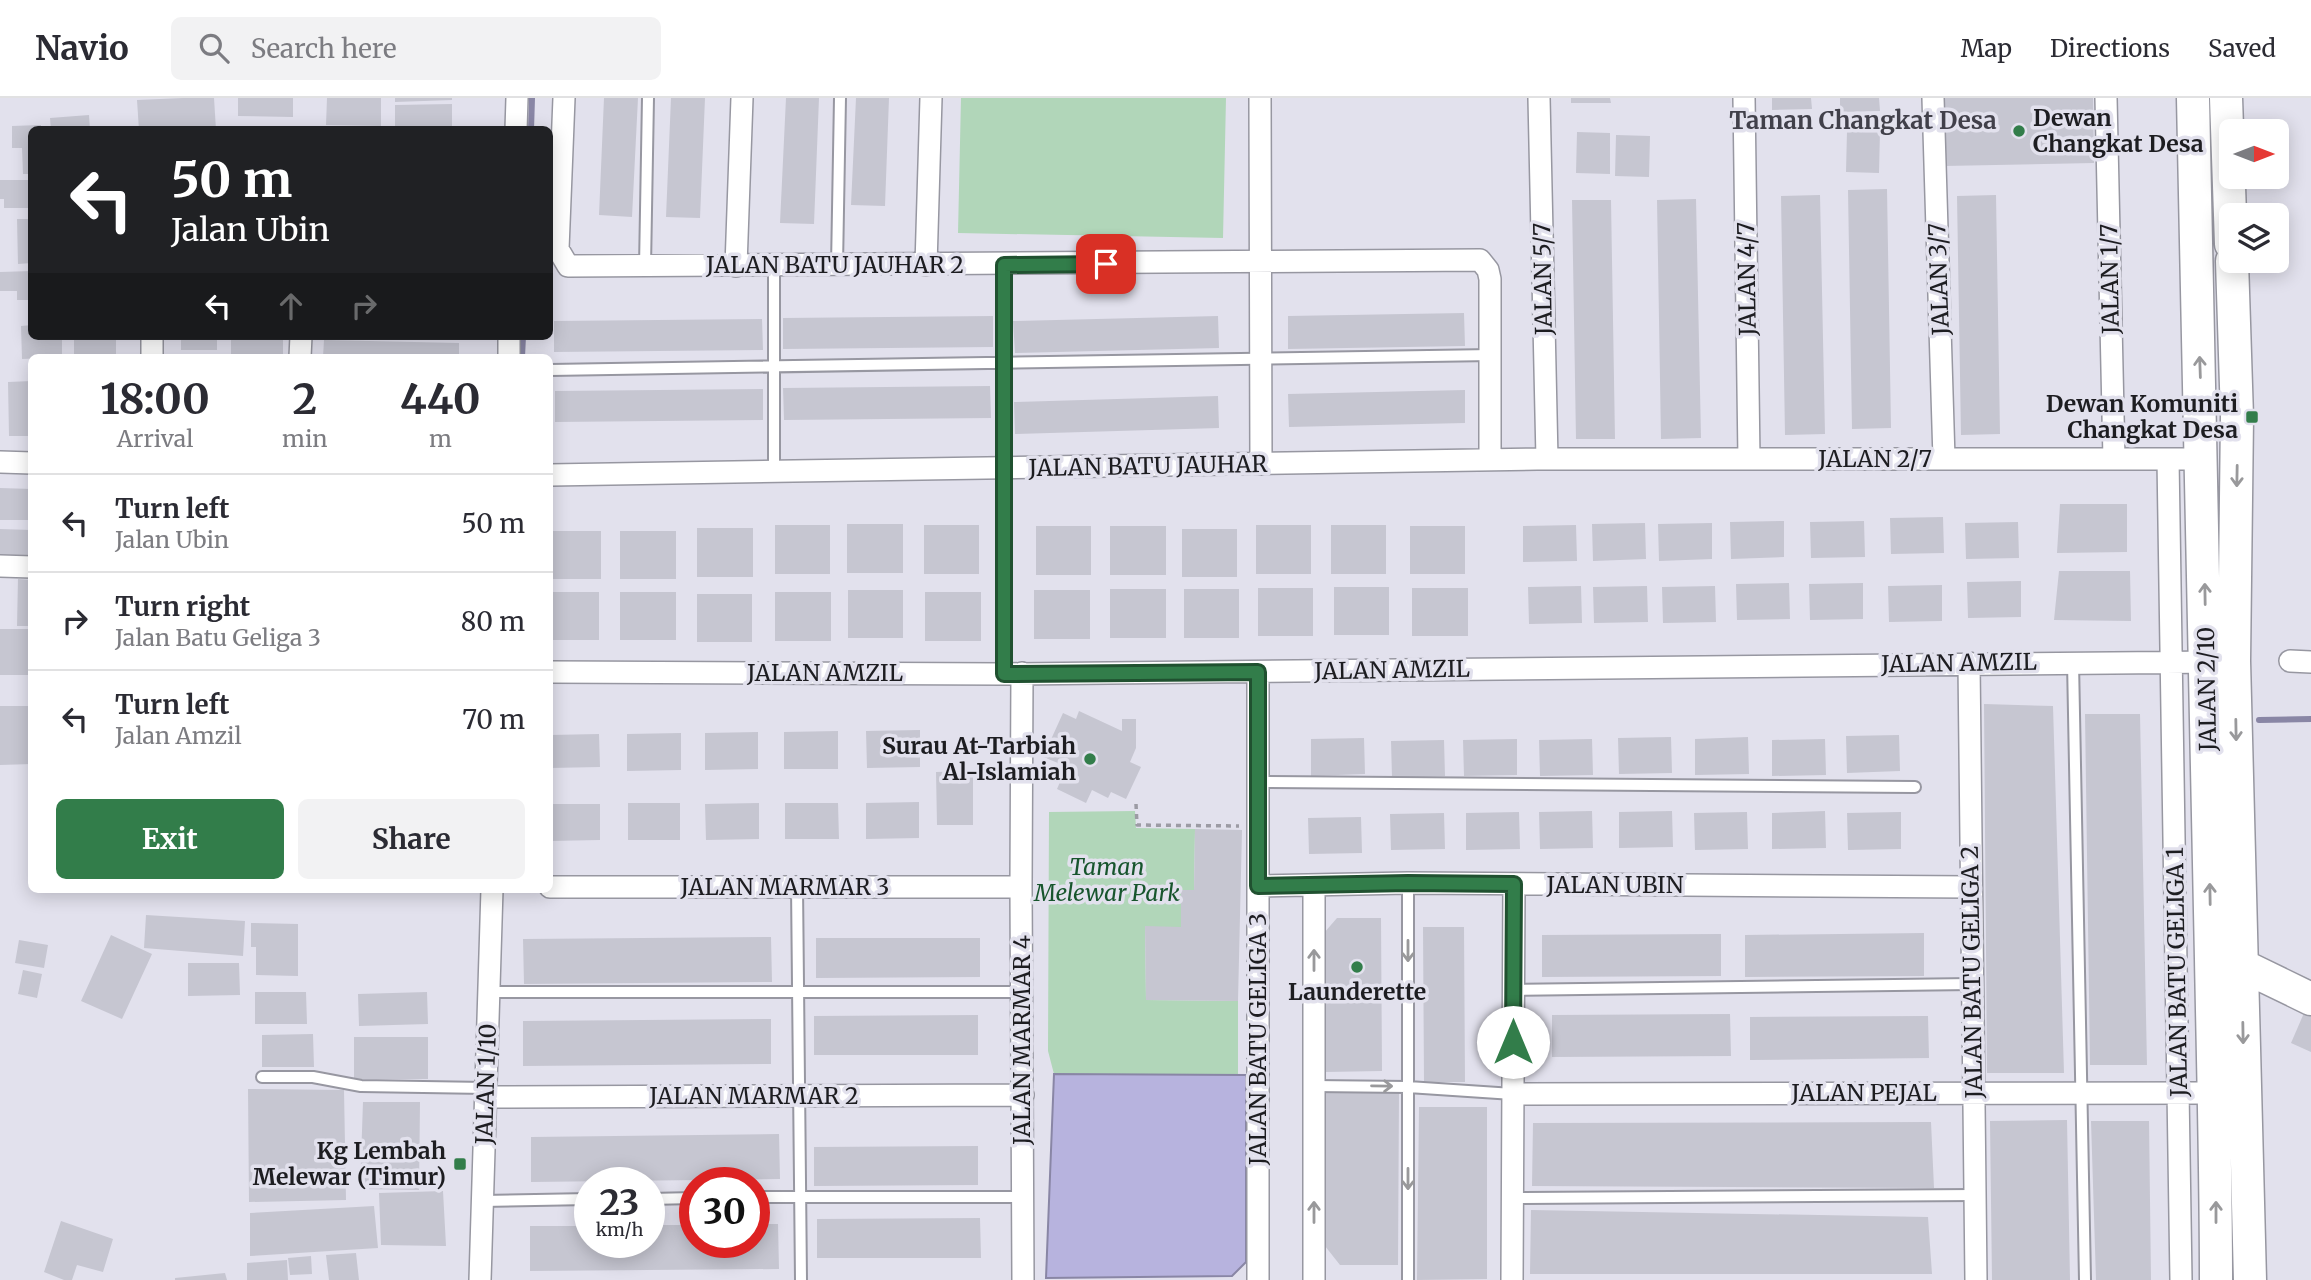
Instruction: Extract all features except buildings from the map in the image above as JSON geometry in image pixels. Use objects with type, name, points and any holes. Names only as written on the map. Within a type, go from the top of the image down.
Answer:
[{"type":"street","points":[[516,126],[517,98]]},
{"type":"street","name":"JALAN BATU JAUHAR 2","points":[[564,98],[558,249],[568,266],[1480,260],[1488,270],[1490,279],[1492,355]]},
{"type":"street","points":[[736,266],[742,98]]},
{"type":"street","points":[[926,265],[931,98]]},
{"type":"street","points":[[1260,98],[1261,464]]},
{"type":"street","name":"JALAN 5/7","points":[[1539,98],[1542,459]]},
{"type":"street","name":"JALAN 4/7","points":[[1744,98],[1749,459]]},
{"type":"street","name":"JALAN 3/7","points":[[1933,98],[1944,459]]},
{"type":"street","name":"JALAN 1/7","points":[[2106,98],[2115,459]]},
{"type":"street","name":"JALAN 2/10","points":[[2193,98],[2203,459],[2220,662],[2226,963],[2250,1280]]},
{"type":"street","points":[[2226,98],[2230,203]]},
{"type":"street","name":"JALAN 2/10","points":[[2220,662],[2237,417],[2232,273]]},
{"type":"street","points":[[1490,460],[1492,355]]},
{"type":"street","name":"JALAN 2/7","points":[[1542,459],[2203,459]]},
{"type":"street","name":"JALAN BATU JAUHAR","points":[[553,475],[1542,459]]},
{"type":"street","name":"JALAN BATU GELIGA 1","points":[[2168,459],[2181,1280]]},
{"type":"street","points":[[0,461],[28,463]]},
{"type":"street","points":[[0,566],[28,567]]},
{"type":"street","name":"JALAN AMZIL","points":[[553,672],[1013,674],[2220,662]]},
{"type":"street","name":"JALAN BATU GELIGA 2","points":[[1969,663],[1976,1280]]},
{"type":"street","name":"JALAN BATU GELIGA 3","points":[[1258,672],[1258,1280]]},
{"type":"street","name":"JALAN MARMAR 4","points":[[1013,674],[1021,887],[1023,1280]]},
{"type":"street","name":"JALAN UBIN","points":[[1258,886],[1408,883],[1971,887]]},
{"type":"street","points":[[1512,1280],[1514,884]]},
{"type":"street","points":[[1314,885],[1314,1280]]},
{"type":"street","name":"JALAN MARMAR 3","points":[[553,887],[1021,887]]},
{"type":"street","name":"JALAN 1/10","points":[[480,1280],[492,893]]},
{"type":"street","points":[[2226,963],[2311,999]]},
{"type":"street","name":"JALAN 2/10","points":[[2216,1280],[2215,1093],[2226,963]]},
{"type":"street","name":"JALAN MARMAR 2","points":[[485,1092],[799,1096],[1023,1095]]},
{"type":"street","name":"JALAN PEJAL","points":[[1513,1094],[2215,1093]]},
{"type":"lane","points":[[645,267],[649,98]]},
{"type":"lane","points":[[836,266],[840,98]]},
{"type":"lane","points":[[1004,265],[1004,468],[1013,674]]},
{"type":"lane","points":[[774,266],[774,472]]},
{"type":"lane","points":[[553,370],[1492,355]]},
{"type":"lane","points":[[2073,662],[2084,1280]]},
{"type":"lane","points":[[1258,782],[1915,787]]},
{"type":"lane","points":[[1408,883],[1408,1280]]},
{"type":"lane","points":[[797,886],[801,1280]]},
{"type":"lane","points":[[1513,990],[1972,984]]},
{"type":"lane","points":[[489,992],[1021,992]]},
{"type":"lane","points":[[262,1077],[313,1077],[361,1086],[485,1092]]},
{"type":"lane","points":[[1313,1086],[1408,1087],[1513,1094]]},
{"type":"lane","points":[[1512,1198],[1975,1195]]},
{"type":"lane","points":[[770,1197],[1022,1197]]},
{"type":"lane","points":[[482,1200],[574,1199]]},
{"type":"path","points":[[1136,804],[1137,825],[1258,826]]},
{"type":"green space","points":[[961,98],[1226,98],[1223,238],[958,233]]},
{"type":"green space","name":"Taman Melewar Park","points":[[1135,811],[1136,828],[1195,829],[1194,890],[1181,890],[1181,927],[1145,927],[1146,1000],[1238,1001],[1238,1075],[1054,1074],[1048,1051],[1049,812]]},
{"type":"shaded area","points":[[1054,1074],[1246,1075],[1246,1262],[1232,1276],[1046,1278]]},
{"type":"waterway","points":[[531,126],[532,98]]},
{"type":"waterway","points":[[522,354],[523,340]]},
{"type":"waterway","points":[[2259,720],[2311,719]]},
{"type":"place","name":"Dewan Changkat Desa","points":[[2019,131]]},
{"type":"place","name":"Dewan Komuniti Changkat Desa","points":[[2252,417]]},
{"type":"place","name":"Surau At-Tarbiah Al-Islamiah","points":[[1090,759]]},
{"type":"place","name":"Launderette","points":[[1357,967]]},
{"type":"place","name":"Kg Lembah Melewar (Timur)","points":[[460,1164]]},
{"type":"district","name":"Taman Changkat Desa","points":[[1863,121]]},
{"type":"route","points":[[1106,264],[1004,265],[1004,674],[1258,672],[1258,886],[1514,884],[1513,1042]]}]
